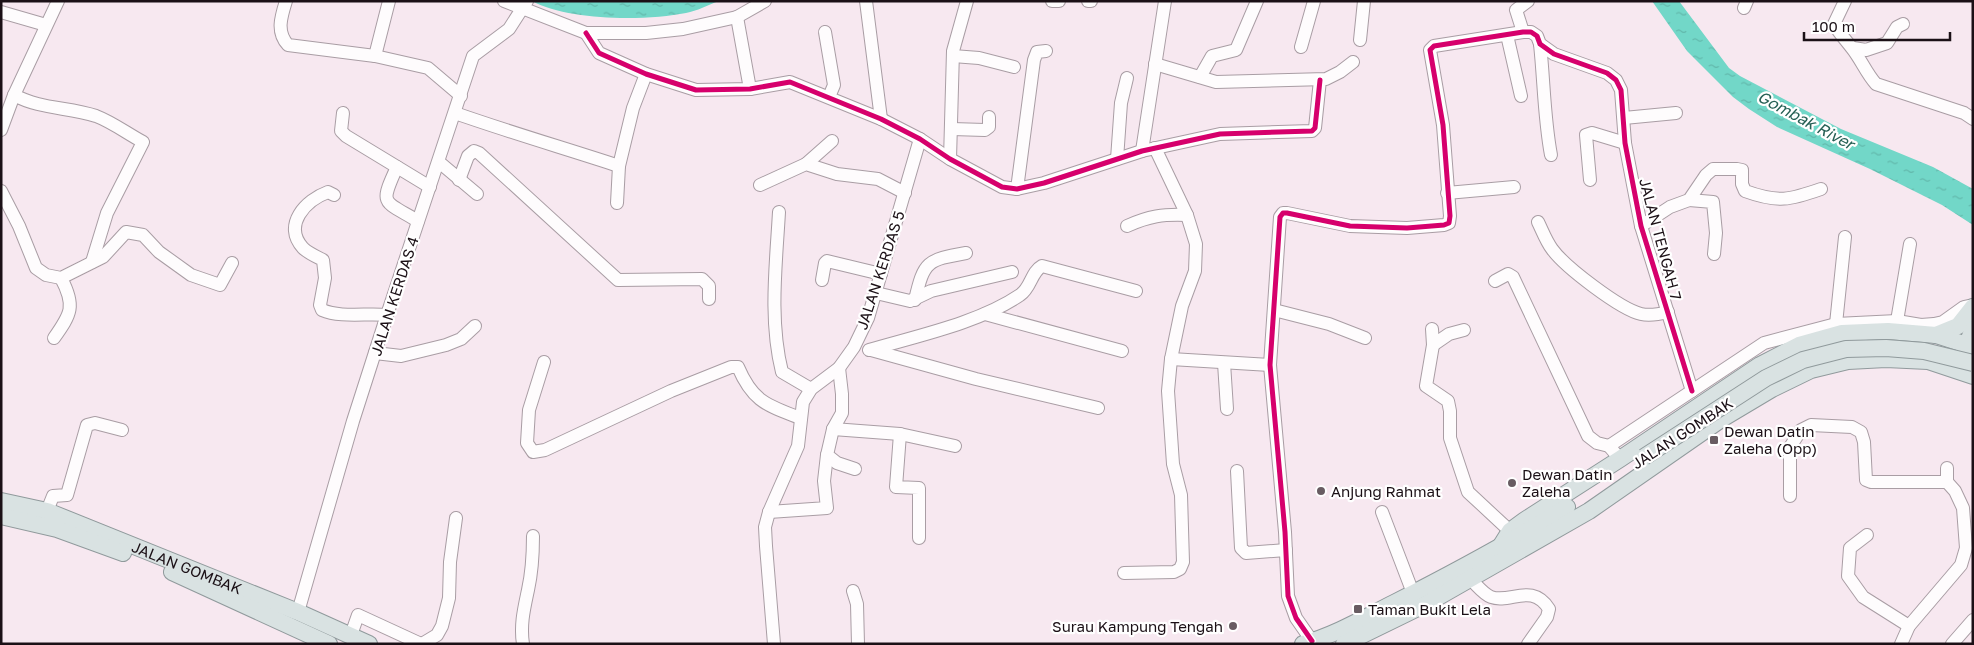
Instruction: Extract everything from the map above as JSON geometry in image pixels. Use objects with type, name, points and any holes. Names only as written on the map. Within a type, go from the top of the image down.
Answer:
[{"type":"main road","points":[[1936,335],[1958,326],[1973,306]]},
{"type":"main road","points":[[1969,370],[1969,346],[1973,329]]},
{"type":"main road","points":[[1500,546],[1510,531],[1760,365],[1799,345],[1842,333],[1888,331],[1936,335],[1969,346]]},
{"type":"main road","points":[[1928,361],[1936,358],[1942,349],[1940,340],[1936,335]]},
{"type":"main road","name":"JALAN GOMBAK","points":[[1308,643],[1331,634],[1413,593],[1527,532],[1766,378],[1803,360],[1846,349],[1886,348],[1924,351],[1969,370]]},
{"type":"main road","name":"JALAN GOMBAK","points":[[1348,643],[1426,604],[1589,511],[1720,420],[1780,385],[1811,370],[1848,361],[1886,359],[1928,361],[1969,370]]},
{"type":"main road","name":"JALAN GOMBAK","points":[[1,501],[47,511],[298,612],[369,644]]},
{"type":"main road","name":"JALAN GOMBAK","points":[[1,516],[56,529],[162,567],[329,644]]},
{"type":"street","points":[[1,130],[14,95],[58,1]]},
{"type":"street","points":[[286,1],[280,25],[281,37],[288,45],[374,56],[428,68],[461,96]]},
{"type":"street","points":[[374,56],[389,1]]},
{"type":"street","points":[[504,1],[526,5],[586,33],[646,33],[683,29],[736,17],[765,1]]},
{"type":"street","points":[[866,1],[882,120]]},
{"type":"street","points":[[950,159],[953,56],[967,1]]},
{"type":"street","points":[[1052,1],[1059,1]]},
{"type":"street","points":[[1142,151],[1166,1]]},
{"type":"street","points":[[1200,77],[1212,56],[1236,50],[1258,1]]},
{"type":"street","points":[[1301,47],[1314,1]]},
{"type":"street","points":[[1360,40],[1364,1]]},
{"type":"street","points":[[1308,643],[1288,596],[1286,550],[1270,366],[1280,217],[1283,213],[1350,226],[1408,228],[1449,223],[1444,125],[1430,50],[1434,46],[1524,32],[1514,6],[1528,1]]},
{"type":"street","points":[[1845,1],[1834,24],[1838,32],[1852,48],[1868,76],[1876,84],[1964,112],[1973,119]]},
{"type":"street","name":"JALAN KERDAS 4","points":[[298,612],[353,421],[473,56],[509,29],[526,5]]},
{"type":"street","points":[[1,12],[46,26]]},
{"type":"street","points":[[736,17],[750,89]]},
{"type":"street","points":[[1852,48],[1866,50],[1888,44],[1898,27],[1903,24]]},
{"type":"street","points":[[825,32],[834,84],[829,98]]},
{"type":"street","name":"JALAN TENGAH 7","points":[[1524,32],[1531,32],[1537,36],[1540,44],[1554,54],[1607,73],[1616,80],[1621,90],[1625,143],[1642,226],[1692,390]]},
{"type":"street","points":[[586,33],[599,53],[646,74],[696,90],[750,89],[790,82],[882,120],[920,139],[950,159],[1002,187],[1017,189],[1044,183],[1142,151],[1220,134],[1312,131],[1315,128],[1320,80]]},
{"type":"street","points":[[1507,35],[1521,96]]},
{"type":"street","points":[[1540,44],[1546,93],[1546,129],[1551,155]]},
{"type":"street","points":[[1017,189],[1034,60],[1037,52],[1046,51]]},
{"type":"street","points":[[953,56],[979,58],[1014,67]]},
{"type":"street","points":[[1156,64],[1216,82],[1320,80],[1332,76],[1352,62]]},
{"type":"street","points":[[617,203],[619,166],[634,108],[646,74]]},
{"type":"street","points":[[1117,159],[1121,103],[1127,78]]},
{"type":"street","points":[[14,95],[25,101],[97,117],[143,142],[107,213],[92,262]]},
{"type":"street","points":[[1624,118],[1676,113]]},
{"type":"street","points":[[343,114],[341,131],[346,136],[430,187]]},
{"type":"street","points":[[455,114],[619,166]]},
{"type":"street","points":[[952,129],[985,130],[989,127],[989,117]]},
{"type":"street","points":[[1590,180],[1586,135],[1592,133],[1625,143]]},
{"type":"street","name":"JALAN KERDAS 5","points":[[774,644],[765,527],[769,512],[798,446],[803,402],[811,389],[839,368],[854,346],[868,318],[920,139]]},
{"type":"street","points":[[760,185],[806,164],[832,141]]},
{"type":"street","points":[[1124,573],[1174,572],[1180,569],[1183,562],[1181,495],[1173,464],[1168,390],[1171,359],[1182,306],[1194,271],[1196,244],[1187,215],[1155,148]]},
{"type":"street","points":[[460,180],[468,156],[474,151],[479,153],[618,280],[702,279],[709,286],[709,299]]},
{"type":"street","points":[[439,162],[477,194]]},
{"type":"street","points":[[806,164],[837,174],[878,179],[905,193]]},
{"type":"street","points":[[397,167],[385,198],[389,203],[418,221]]},
{"type":"street","points":[[1689,200],[1706,175],[1713,169],[1721,168],[1737,168],[1742,170],[1742,184],[1745,191],[1772,198],[1786,200],[1822,189]]},
{"type":"street","points":[[1447,193],[1514,186]]},
{"type":"street","points":[[1,191],[36,268],[46,275],[61,278],[103,257],[126,232],[143,235],[159,252],[191,274],[220,285],[232,263]]},
{"type":"street","points":[[334,194],[328,192],[315,197],[305,206],[297,216],[295,232],[304,250],[324,260],[325,278],[320,305],[322,310],[332,314],[387,314]]},
{"type":"street","points":[[1642,226],[1670,208],[1689,200],[1713,202],[1716,234],[1714,254]]},
{"type":"street","points":[[779,212],[774,308],[775,335],[782,372],[811,389]]},
{"type":"street","points":[[1127,226],[1145,218],[1159,215],[1187,215]]},
{"type":"street","points":[[1538,222],[1552,249],[1614,300],[1631,311],[1643,315],[1656,315],[1668,312]]},
{"type":"street","points":[[1836,324],[1845,237]]},
{"type":"street","points":[[1897,321],[1910,244]]},
{"type":"street","points":[[915,300],[921,274],[927,264],[944,257],[966,253]]},
{"type":"street","points":[[822,280],[827,261],[881,274]]},
{"type":"street","points":[[869,350],[985,314],[1025,291],[1036,269],[1042,266],[1136,291]]},
{"type":"street","points":[[876,293],[910,301],[932,291],[1012,272]]},
{"type":"street","points":[[1495,281],[1508,274],[1513,278],[1588,436],[1597,443],[1608,446],[1620,459]]},
{"type":"street","points":[[54,338],[70,313],[69,294],[61,278]]},
{"type":"street","points":[[1608,446],[1764,343],[1836,324],[1897,321],[1920,325],[1934,324],[1943,322],[1964,307],[1973,306]]},
{"type":"street","points":[[1274,310],[1328,324],[1365,338]]},
{"type":"street","points":[[985,314],[1122,351]]},
{"type":"street","points":[[375,353],[401,356],[446,345],[461,339],[475,326]]},
{"type":"street","points":[[1432,329],[1432,345],[1426,386],[1448,401],[1450,438],[1468,492],[1510,531]]},
{"type":"street","points":[[1432,345],[1449,334],[1464,330]]},
{"type":"street","points":[[854,346],[976,379],[1098,408]]},
{"type":"street","points":[[1171,359],[1270,366]]},
{"type":"street","points":[[544,362],[529,410],[527,443],[533,452],[545,450],[671,391],[731,367],[738,367],[750,390],[759,400],[800,418]]},
{"type":"street","points":[[1224,363],[1227,409]]},
{"type":"street","points":[[769,512],[827,508],[824,481],[827,455],[833,429],[842,413],[839,368]]},
{"type":"street","points":[[47,511],[53,496],[67,494],[88,425],[95,423],[122,430]]},
{"type":"street","points":[[1790,496],[1790,448],[1801,430],[1811,426],[1852,427],[1860,432],[1864,442],[1866,480],[1871,482],[1947,482]]},
{"type":"street","points":[[833,429],[900,434],[955,446]]},
{"type":"street","points":[[900,434],[896,487],[919,488],[919,538]]},
{"type":"street","points":[[827,455],[838,463],[855,469]]},
{"type":"street","points":[[1901,644],[1909,626],[1961,565],[1966,548],[1963,508],[1955,491],[1947,482],[1947,468]]},
{"type":"street","points":[[1237,472],[1241,548],[1246,553],[1286,550]]},
{"type":"street","points":[[1382,512],[1413,593]]},
{"type":"street","points":[[351,636],[358,616],[421,644],[437,635],[442,626],[449,598],[450,562],[456,518]]},
{"type":"street","points":[[1867,535],[1850,548],[1848,576],[1863,597],[1909,626]]},
{"type":"street","points":[[523,644],[522,617],[533,554],[533,536]]},
{"type":"street","points":[[1470,579],[1493,598],[1529,595],[1545,603],[1549,609],[1547,617],[1528,644]]},
{"type":"street","points":[[853,591],[857,604],[858,644]]},
{"type":"street","points":[[1952,644],[1973,620]]},
{"type":"water","points":[[532,1],[719,1],[686,13],[669,16],[607,18],[547,8]]},
{"type":"water","name":"Gombak River","points":[[1652,1],[1679,1],[1729,68],[1740,76],[1841,129],[1933,167],[1973,189],[1973,225],[1942,205],[1870,169],[1777,127],[1749,109],[1733,97],[1687,51]]},
{"type":"cycle path","points":[[1312,641],[1296,618],[1288,596],[1285,532],[1270,365],[1280,217],[1283,213],[1287,213],[1350,226],[1407,228],[1449,223],[1443,125],[1430,50],[1434,46],[1531,32],[1537,36],[1540,44],[1554,54],[1607,73],[1616,80],[1621,90],[1625,143],[1641,226],[1692,391]]},
{"type":"cycle path","points":[[586,33],[599,53],[646,74],[696,90],[750,89],[790,82],[881,119],[920,139],[950,159],[1002,187],[1017,189],[1044,183],[1142,151],[1220,134],[1312,131],[1315,128],[1320,80]]},
{"type":"place","name":"Dewan Datin Zaleha (Opp)","points":[[1714,440]]},
{"type":"place","name":"Dewan Datin Zaleha","points":[[1512,483]]},
{"type":"place","name":"Anjung Rahmat","points":[[1321,491]]},
{"type":"place","name":"Taman Bukit Lela","points":[[1358,609]]},
{"type":"place","name":"Surau Kampung Tengah","points":[[1233,626]]}]
